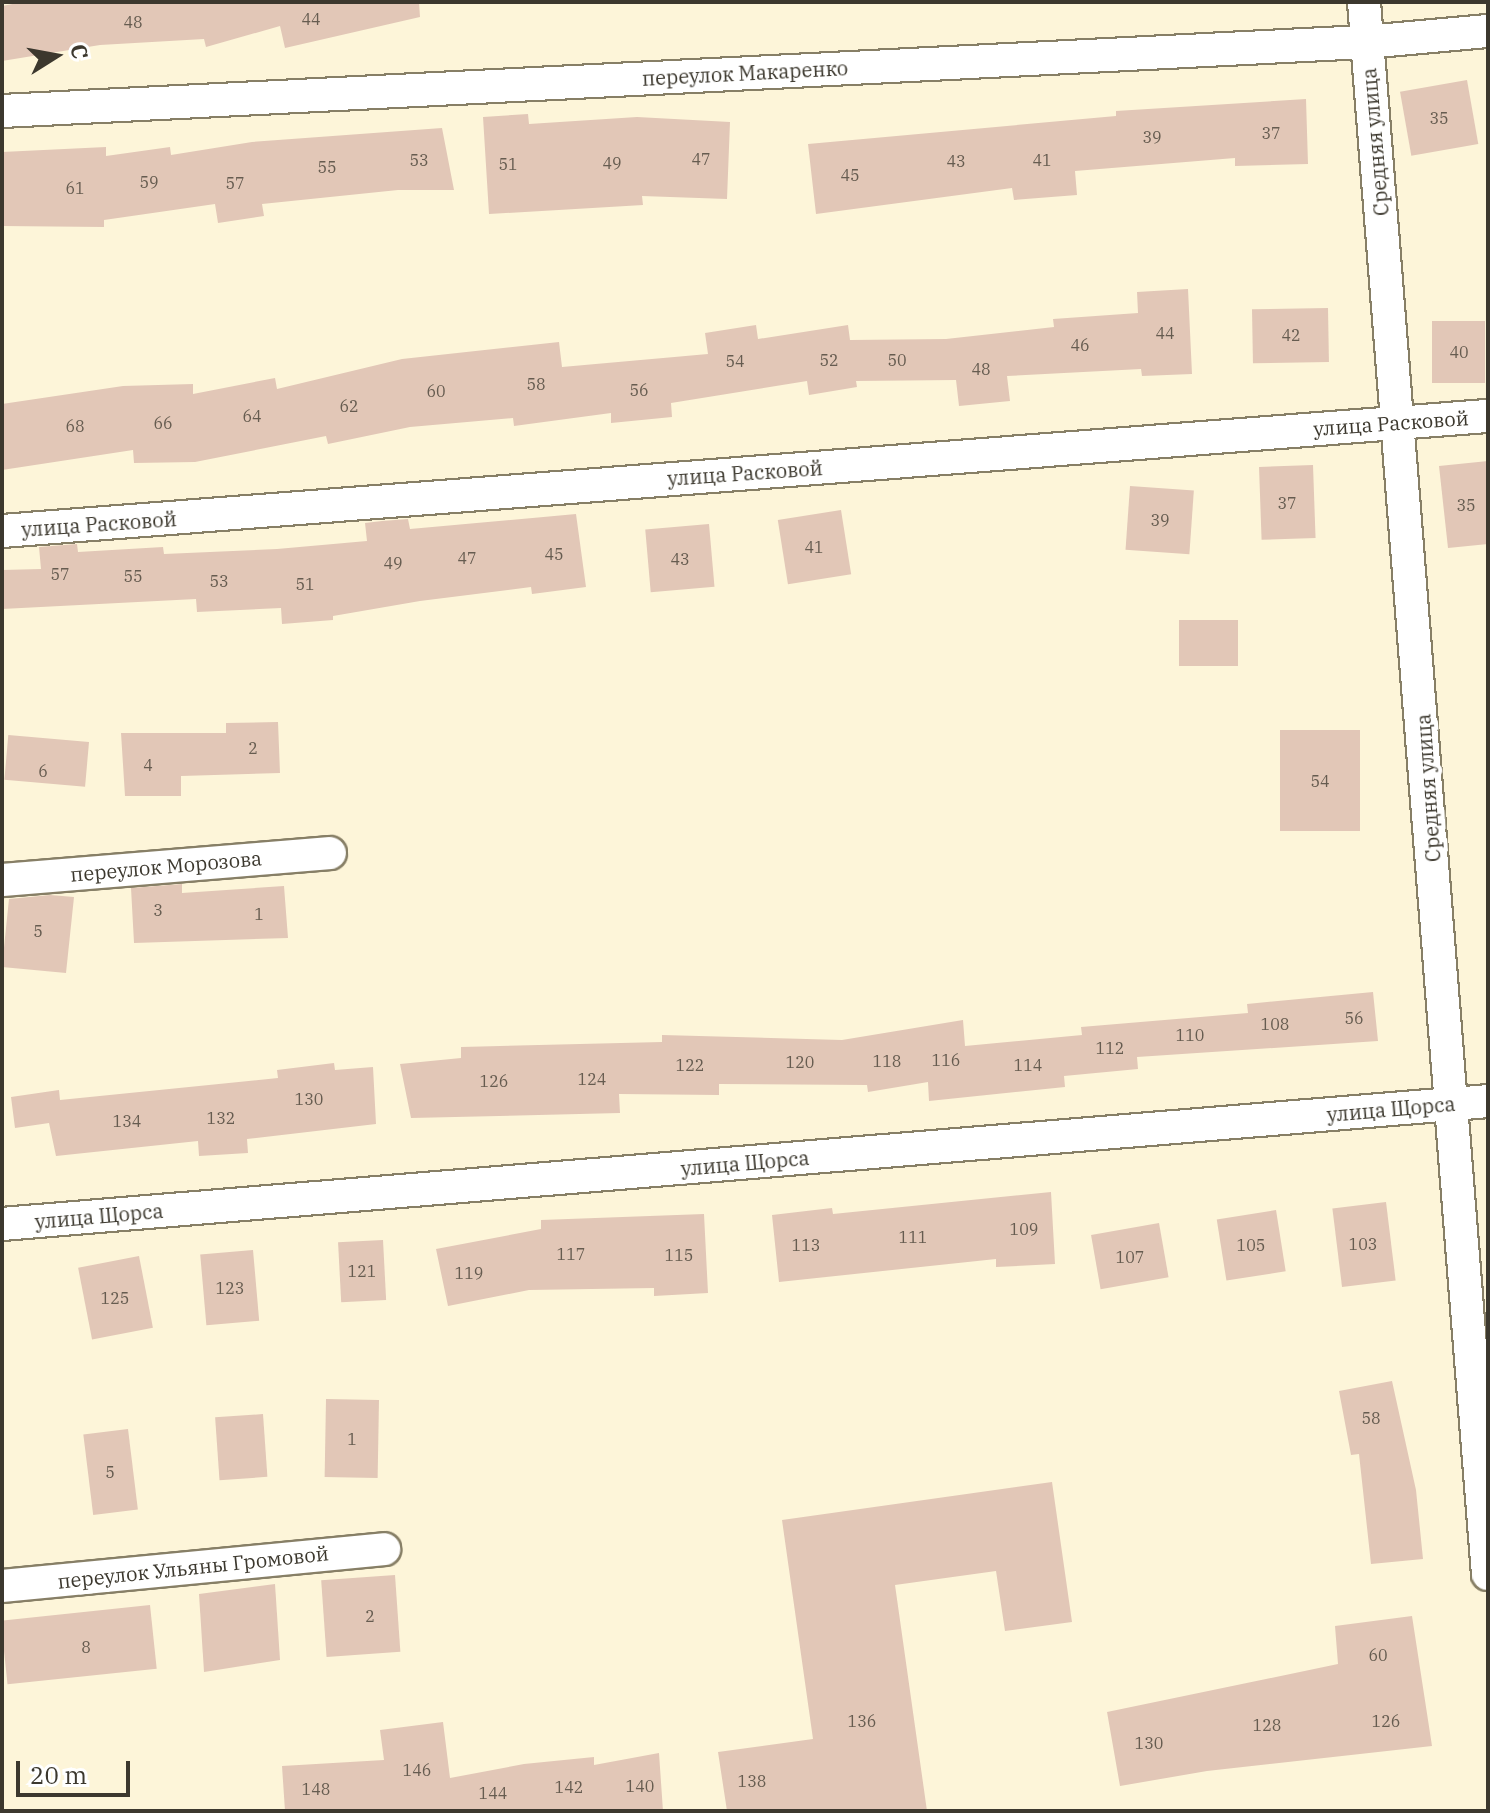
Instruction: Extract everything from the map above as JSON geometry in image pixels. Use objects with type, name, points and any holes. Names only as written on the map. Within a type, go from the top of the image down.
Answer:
[{"type":"street","name":"Средняя улица","points":[[1364,2],[1400,423],[1488,1574]]},
{"type":"street","name":"переулок Макаренко","points":[[2,111],[1366,42],[1488,31]]},
{"type":"street","name":"улица Расковой","points":[[2,531],[1488,416]]},
{"type":"street","name":"переулок Морозова","points":[[2,880],[330,853]]},
{"type":"street","name":"улица Щорса","points":[[2,1224],[1488,1101]]},
{"type":"street","name":"переулок Ульяны Громовой","points":[[2,1586],[384,1549]]},
{"type":"building","points":[[23,2],[419,2],[420,17],[285,48],[280,26],[206,47],[204,39],[100,45],[2,61],[2,6]]},
{"type":"building","points":[[1467,80],[1478,144],[1411,156],[1400,92]]},
{"type":"building","points":[[1306,99],[1308,164],[1235,166],[1235,158],[1075,171],[1077,195],[1014,200],[1012,188],[816,214],[808,144],[1116,116],[1116,111]]},
{"type":"building","points":[[528,114],[529,124],[637,117],[730,122],[727,199],[642,196],[643,205],[489,214],[483,117]]},
{"type":"building","points":[[442,128],[454,190],[398,190],[262,204],[264,216],[218,223],[215,204],[104,220],[104,227],[2,226],[2,152],[106,147],[106,156],[170,147],[171,155],[252,142]]},
{"type":"building","points":[[1188,289],[1192,374],[1142,376],[1141,369],[1007,376],[1010,401],[959,406],[956,380],[856,381],[857,387],[809,395],[807,381],[671,403],[672,417],[611,423],[611,413],[514,426],[513,418],[410,427],[328,444],[326,436],[195,462],[134,463],[133,450],[2,470],[2,404],[123,386],[193,384],[193,394],[275,378],[277,389],[402,359],[559,342],[562,367],[708,354],[705,333],[756,325],[758,339],[848,325],[850,340],[946,339],[1054,327],[1053,319],[1138,313],[1137,292]]},
{"type":"building","points":[[1328,308],[1329,362],[1253,363],[1252,309]]},
{"type":"building","points":[[1432,321],[1485,321],[1485,383],[1432,383]]},
{"type":"building","points":[[1488,461],[1488,544],[1448,548],[1439,466]]},
{"type":"building","points":[[1313,465],[1316,538],[1262,540],[1259,467]]},
{"type":"building","points":[[1130,486],[1194,490],[1189,554],[1126,550]]},
{"type":"building","points":[[841,510],[851,574],[788,584],[778,520]]},
{"type":"building","points":[[576,514],[586,587],[532,594],[531,587],[420,601],[333,616],[333,620],[282,624],[281,608],[197,612],[196,599],[2,609],[2,570],[41,569],[39,547],[77,544],[78,552],[163,547],[164,554],[277,549],[367,541],[365,523],[382,521],[408,519],[410,529]]},
{"type":"building","points":[[709,524],[714,587],[651,592],[645,530]]},
{"type":"building","points":[[1179,620],[1238,620],[1238,666],[1179,666]]},
{"type":"building","points":[[278,722],[280,773],[181,776],[181,796],[125,796],[121,733],[226,733],[226,723]]},
{"type":"building","points":[[1280,730],[1360,730],[1360,831],[1280,831]]},
{"type":"building","points":[[8,735],[89,742],[85,787],[4,780]]},
{"type":"building","points":[[182,884],[182,893],[284,886],[288,938],[134,943],[131,888]]},
{"type":"building","points":[[50,895],[74,897],[66,973],[2,967],[9,899]]},
{"type":"building","points":[[1373,992],[1378,1041],[1137,1057],[1138,1069],[1064,1076],[1065,1087],[929,1101],[928,1082],[868,1092],[867,1085],[719,1084],[719,1095],[619,1094],[620,1113],[411,1118],[400,1064],[461,1058],[461,1047],[662,1042],[662,1035],[842,1040],[963,1020],[965,1046],[1082,1035],[1081,1027],[1248,1013],[1247,1004]]},
{"type":"building","points":[[334,1063],[335,1070],[373,1067],[376,1124],[247,1139],[248,1153],[199,1156],[198,1141],[56,1156],[49,1123],[15,1128],[11,1097],[59,1090],[60,1100],[278,1078],[277,1070]]},
{"type":"building","points":[[1051,1192],[1055,1264],[996,1267],[996,1259],[779,1282],[772,1215],[832,1208],[833,1214]]},
{"type":"building","points":[[1386,1202],[1396,1280],[1342,1287],[1332,1209]]},
{"type":"building","points":[[1276,1210],[1286,1271],[1226,1281],[1217,1219]]},
{"type":"building","points":[[704,1214],[708,1293],[654,1296],[654,1288],[529,1290],[448,1306],[436,1249],[541,1229],[541,1220]]},
{"type":"building","points":[[1159,1223],[1169,1277],[1101,1289],[1091,1235]]},
{"type":"building","points":[[383,1240],[386,1300],[341,1302],[338,1242]]},
{"type":"building","points":[[253,1250],[259,1321],[206,1325],[200,1255]]},
{"type":"building","points":[[139,1256],[153,1328],[92,1339],[78,1268]]},
{"type":"building","points":[[1392,1381],[1416,1490],[1423,1559],[1371,1564],[1359,1454],[1351,1455],[1339,1391]]},
{"type":"building","points":[[326,1399],[379,1400],[378,1478],[325,1477]]},
{"type":"building","points":[[263,1414],[267,1477],[220,1480],[215,1417]]},
{"type":"building","points":[[128,1429],[138,1509],[93,1515],[83,1434]]},
{"type":"building","points":[[1052,1482],[1072,1622],[1005,1631],[996,1571],[895,1585],[927,1811],[727,1811],[718,1752],[813,1739],[782,1520]]},
{"type":"building","points":[[395,1575],[400,1652],[327,1657],[321,1580]]},
{"type":"building","points":[[275,1584],[280,1660],[204,1672],[199,1594]]},
{"type":"building","points":[[150,1605],[157,1669],[8,1684],[2,1621]]},
{"type":"building","points":[[1412,1616],[1432,1746],[1207,1771],[1120,1786],[1107,1712],[1338,1664],[1335,1626]]},
{"type":"building","points":[[443,1722],[450,1778],[524,1764],[594,1757],[594,1765],[659,1753],[663,1811],[285,1811],[282,1766],[384,1760],[380,1730]]}]
